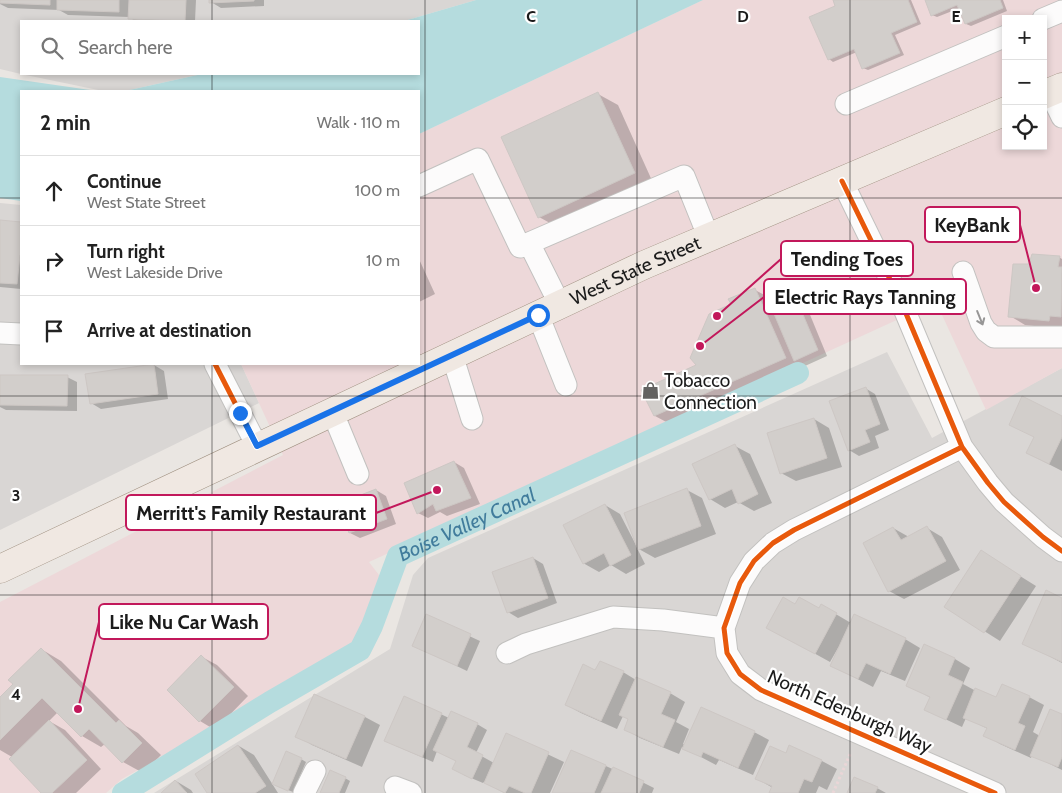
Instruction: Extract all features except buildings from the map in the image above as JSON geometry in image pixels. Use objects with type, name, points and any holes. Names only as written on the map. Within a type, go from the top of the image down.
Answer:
[{"type":"main road","name":"West State Street","points":[[0,569],[257,446],[644,265],[1002,113]]},
{"type":"street","points":[[1047,17],[1062,11]]},
{"type":"street","points":[[846,104],[1002,38]]},
{"type":"street","points":[[1052,91],[1062,117]]},
{"type":"street","points":[[420,186],[478,159],[520,247],[684,176],[709,238]]},
{"type":"street","points":[[842,181],[902,304],[962,447],[1004,502],[1036,531],[1062,551]]},
{"type":"street","points":[[529,243],[549,310],[566,385]]},
{"type":"street","points":[[963,272],[981,323],[986,331],[994,337],[1062,337]]},
{"type":"street","points":[[0,334],[20,334]]},
{"type":"street","points":[[452,355],[472,419]]},
{"type":"street","points":[[216,365],[257,446]]},
{"type":"street","points":[[332,411],[358,474]]},
{"type":"street","points":[[507,653],[526,644],[613,617],[663,620],[724,628],[740,583],[754,561],[773,543],[794,530],[962,447]]},
{"type":"street","name":"North Edenburgh Way","points":[[724,628],[727,653],[740,674],[761,690],[995,793]]},
{"type":"street","points":[[304,793],[315,770]]},
{"type":"path","points":[[833,793],[860,733]]},
{"type":"shaded area","points":[[0,0],[476,0],[407,20],[20,20],[20,74],[0,69]]},
{"type":"shaded area","points":[[703,0],[1062,0],[1062,368],[986,410],[936,302],[369,562],[382,579],[360,644],[122,779],[106,793],[0,793],[0,602],[283,455],[241,365],[420,365],[420,134]]},
{"type":"shaded area","points":[[26,75],[197,75],[130,90],[98,90]]},
{"type":"shaded area","points":[[0,203],[20,205],[20,365],[241,365],[259,403],[0,530]]},
{"type":"shaded area","points":[[887,352],[932,438],[1062,368],[1062,793],[154,793],[390,649],[413,575],[428,558]]},
{"type":"water","points":[[476,0],[703,0],[420,134],[420,90],[130,90],[197,75],[420,75],[420,20],[407,20]]},
{"type":"water","points":[[0,77],[90,90],[20,90],[20,201],[0,198]]},
{"type":"waterway","name":"Boise Valley Canal","points":[[123,793],[270,702],[360,650],[372,626],[398,556],[798,373]]},
{"type":"cycle path","points":[[842,181],[902,304],[962,447],[1004,502],[1043,537],[1062,551]]},
{"type":"cycle path","points":[[216,365],[257,446]]},
{"type":"cycle path","points":[[962,447],[794,530],[773,543],[754,561],[740,583],[724,628],[727,653],[740,674],[761,690],[995,793]]},
{"type":"place","name":"KeyBank","points":[[1036,288]]},
{"type":"place","name":"Tending Toes","points":[[717,316]]},
{"type":"place","name":"Electric Rays Tanning","points":[[700,346]]},
{"type":"place","name":"Tobacco Connection","points":[[650,391]]},
{"type":"place","name":"Merritt's Family Restaurant","points":[[437,490]]},
{"type":"place","name":"Like Nu Car Wash","points":[[78,709]]},
{"type":"route","points":[[240,413],[257,446],[538,315]]}]
